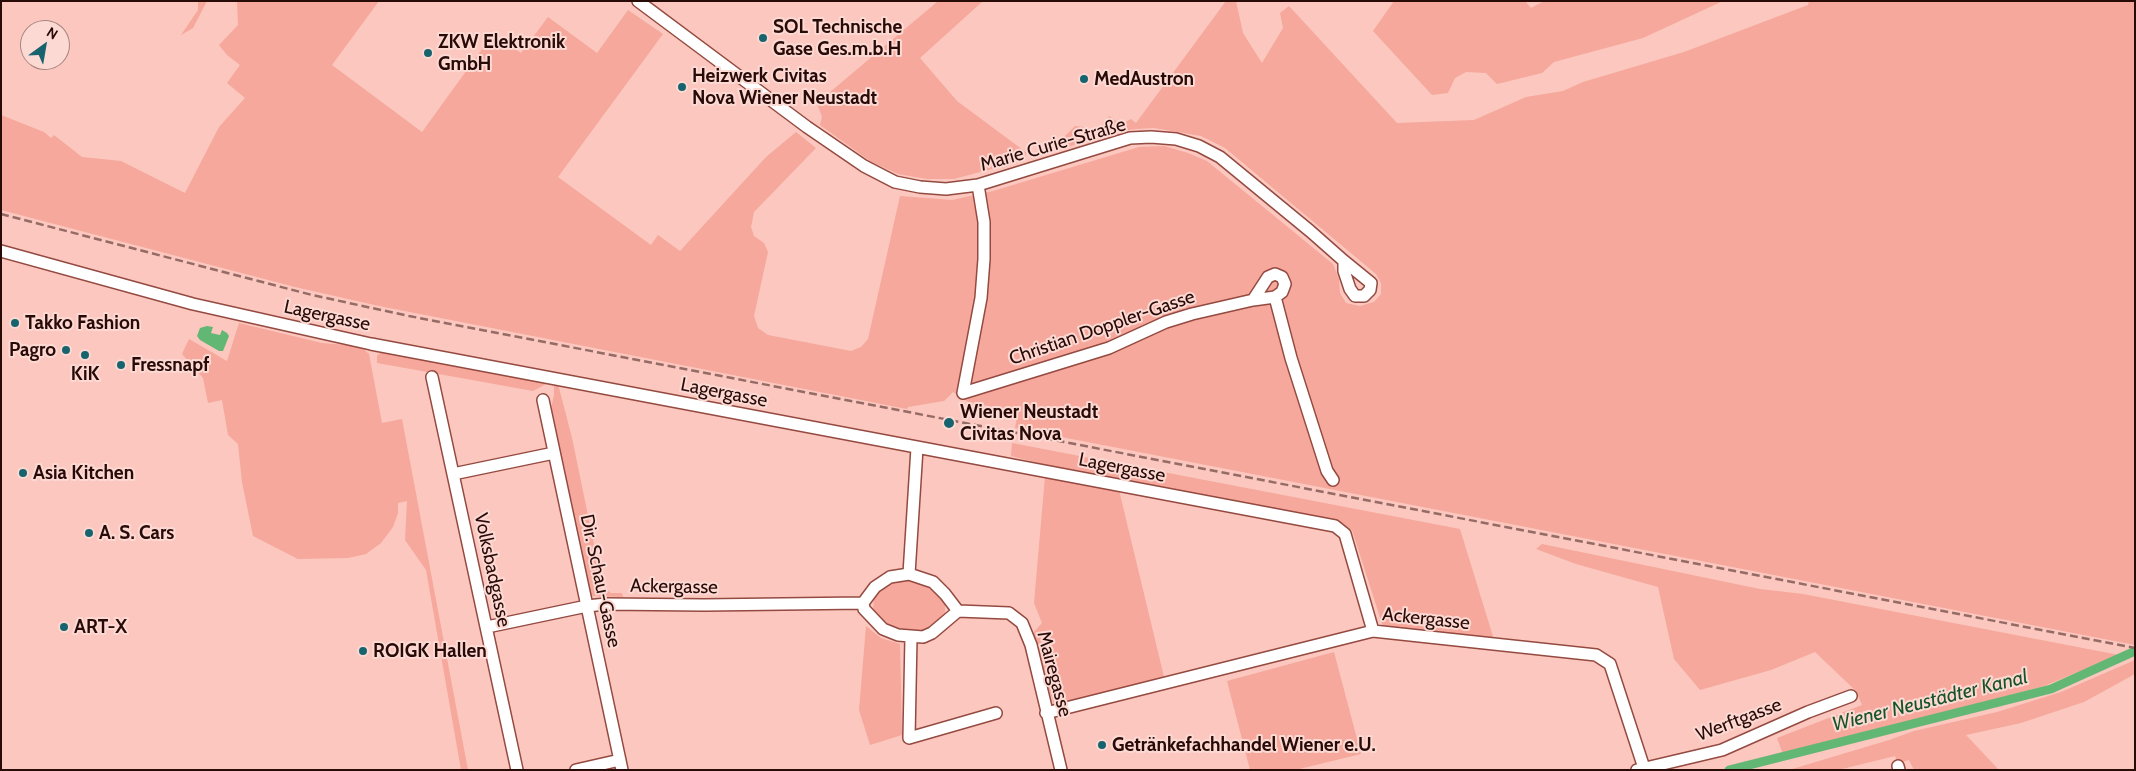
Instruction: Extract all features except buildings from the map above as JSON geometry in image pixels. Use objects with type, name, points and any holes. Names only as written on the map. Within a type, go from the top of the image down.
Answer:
[{"type":"street","name":"Marie Curie-Straße","points":[[644,3],[807,127],[864,166],[896,182],[920,187],[946,189],[978,185],[1130,138],[1176,139],[1198,146],[1220,157],[1344,261]]},
{"type":"street","name":"Christian Doppler-Gasse","points":[[978,185],[984,222],[984,259],[981,298],[963,393],[1109,348],[1166,322],[1275,296]]},
{"type":"street","name":"Lagergasse","points":[[1,250],[193,304],[361,342],[1335,526],[1345,534],[1373,631]]},
{"type":"street","points":[[1253,300],[1268,277],[1275,274],[1282,277],[1285,284],[1282,292],[1275,296],[1294,368],[1327,471],[1333,480]]},
{"type":"street","name":"Volksbadgasse","points":[[432,377],[517,770]]},
{"type":"street","name":"Dir. Schau-Gasse","points":[[543,400],[621,765]]},
{"type":"street","points":[[909,574],[917,448]]},
{"type":"street","points":[[453,474],[554,453]]},
{"type":"street","points":[[909,574],[933,582],[958,611],[932,633],[923,637],[898,636],[883,629],[864,609],[863,603],[875,587],[890,577],[909,574]]},
{"type":"street","name":"Ackergasse","points":[[487,627],[587,606],[626,603],[704,605],[863,603]]},
{"type":"street","name":"Mairegasse","points":[[958,611],[1009,613],[1022,623],[1031,645],[1061,770]]},
{"type":"street","name":"Ackergasse","points":[[1046,713],[1373,631],[1596,655],[1610,664],[1641,769]]},
{"type":"street","points":[[911,638],[909,738],[996,712]]},
{"type":"street","name":"Werftgasse","points":[[1641,769],[1722,750],[1808,712],[1851,696]]},
{"type":"street","points":[[576,770],[621,765]]},
{"type":"shaded area","points":[[198,1],[207,1],[193,28],[181,35],[198,10]]},
{"type":"shaded area","points":[[237,1],[379,1],[332,65],[422,132],[493,34],[521,53],[548,17],[597,53],[628,10],[663,34],[558,177],[651,245],[658,235],[680,251],[766,157],[796,132],[816,148],[754,212],[751,227],[754,236],[764,243],[768,252],[754,316],[758,328],[768,335],[851,351],[861,347],[868,339],[900,196],[952,200],[993,191],[1139,147],[1164,146],[1207,161],[1333,264],[1339,279],[1340,293],[1346,303],[1360,306],[1374,302],[1381,294],[1381,283],[1376,274],[1225,148],[1201,136],[1154,128],[1136,129],[1120,131],[1058,150],[1057,146],[1061,140],[1075,126],[1083,127],[1090,132],[1102,126],[1109,116],[1119,123],[1131,119],[1136,123],[1226,1],[1236,1],[1243,33],[1262,63],[1283,28],[1280,13],[1289,6],[1397,123],[1474,120],[1526,97],[1563,91],[1583,82],[1684,52],[1808,5],[1809,1],[2135,1],[2135,645],[1015,428],[1018,412],[968,402],[953,392],[944,401],[908,407],[907,409],[379,306],[295,287],[1,210],[1,115],[44,132],[51,138],[54,135],[82,157],[121,161],[185,193],[219,127],[245,98],[227,83],[240,65],[227,55],[219,45],[238,25]]},
{"type":"shaded area","points":[[983,1],[920,58],[957,101],[1027,153],[1021,161],[954,179],[927,179],[898,174],[870,161],[820,125],[822,117],[817,103],[937,2]]},
{"type":"shaded area","points":[[1394,1],[1525,1],[1531,8],[1544,1],[1723,1],[1643,38],[1554,62],[1542,73],[1497,84],[1486,73],[1466,72],[1455,78],[1448,93],[1432,95],[1373,31]]},
{"type":"shaded area","points":[[239,323],[322,343],[360,346],[369,354],[382,423],[402,419],[468,770],[461,770],[426,570],[405,540],[407,501],[398,503],[398,513],[393,527],[381,543],[366,554],[348,558],[298,559],[253,536],[242,482],[238,444],[228,435],[222,400],[208,403],[203,378],[182,354],[189,339],[227,361]]},
{"type":"shaded area","points":[[213,327],[211,333],[220,335],[222,330],[229,336],[223,351],[219,351],[200,340],[197,336],[200,328]]},
{"type":"shaded area","points":[[381,352],[548,383],[533,391],[377,363],[377,356]]},
{"type":"shaded area","points":[[554,383],[558,384],[572,438],[603,588],[611,593],[622,593],[623,597],[591,596],[588,594],[550,413],[554,395]]},
{"type":"shaded area","points":[[1012,443],[1460,529],[1495,643],[1385,633],[1352,530],[1118,486],[1165,681],[1056,711],[1031,635],[1042,623],[1034,603],[1046,465],[1011,456]]},
{"type":"shaded area","points":[[1542,544],[1760,589],[1803,594],[2119,655],[2044,686],[1784,757],[1777,738],[1862,705],[1856,691],[1815,652],[1771,670],[1700,690],[1674,659],[1658,587],[1576,564],[1536,549]]},
{"type":"shaded area","points":[[899,580],[910,580],[930,585],[945,602],[945,613],[934,625],[925,630],[906,632],[888,627],[873,611],[874,597],[889,583]]},
{"type":"shaded area","points":[[866,626],[881,638],[900,644],[902,735],[870,745],[859,710]]},
{"type":"shaded area","points":[[1334,652],[1361,754],[1295,770],[1250,770],[1227,681]]},
{"type":"shaded area","points":[[2135,660],[2135,674],[2084,702],[2021,723],[1966,735],[1999,770],[1914,770],[1909,760],[1898,763],[1895,756],[1838,770],[1789,770],[1914,731],[1997,712],[2061,692]]},
{"type":"waterway","name":"Wiener Neustädter Kanal","points":[[1729,770],[2051,689],[2135,651]]},
{"type":"railway","points":[[1,214],[312,295],[409,316],[2135,648]]},
{"type":"place","name":"SOL Technische Gase Ges.m.b.H","points":[[763,38]]},
{"type":"place","name":"ZKW Elektronik GmbH","points":[[428,53]]},
{"type":"place","name":"MedAustron","points":[[1084,79]]},
{"type":"place","name":"Heizwerk Civitas Nova Wiener Neustadt","points":[[682,87]]},
{"type":"place","name":"Takko Fashion","points":[[15,323]]},
{"type":"place","name":"Pagro","points":[[66,350]]},
{"type":"place","name":"KiK","points":[[85,355]]},
{"type":"place","name":"Fressnapf","points":[[121,365]]},
{"type":"place","name":"Wiener Neustadt Civitas Nova","points":[[949,423]]},
{"type":"place","name":"Asia Kitchen","points":[[23,473]]},
{"type":"place","name":"A. S. Cars","points":[[89,533]]},
{"type":"place","name":"ART-X","points":[[64,627]]},
{"type":"place","name":"ROIGK Hallen","points":[[363,651]]},
{"type":"place","name":"Getränkefachhandel Wiener e.U.","points":[[1102,745]]}]
